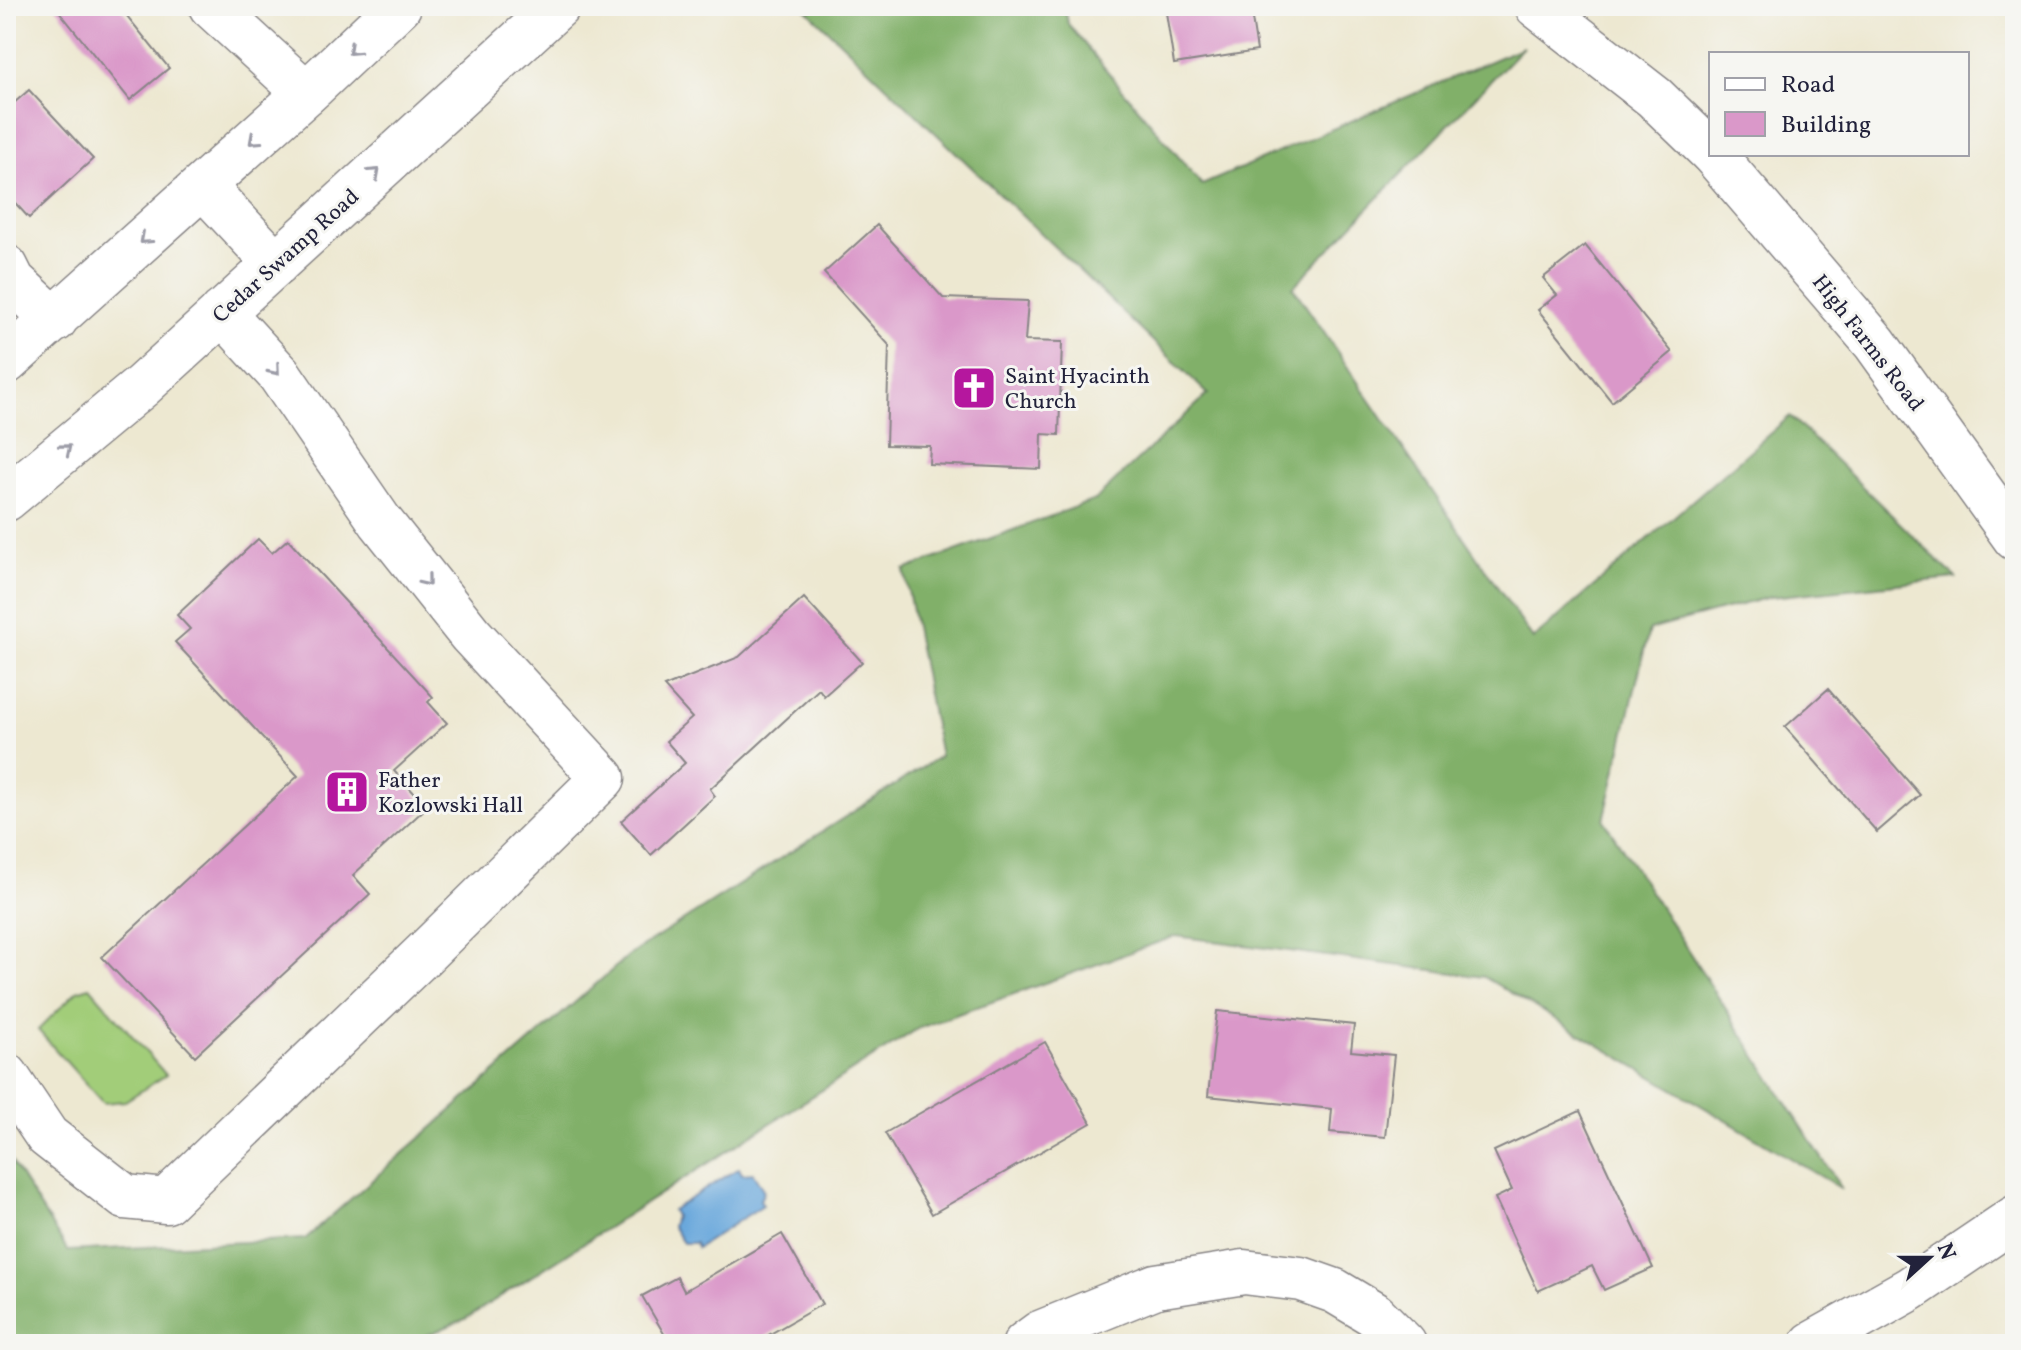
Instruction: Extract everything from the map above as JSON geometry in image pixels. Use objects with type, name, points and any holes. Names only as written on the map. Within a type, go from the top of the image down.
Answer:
[{"type":"main road","points":[[211,6],[306,93]]},
{"type":"main road","points":[[6,362],[399,6]]},
{"type":"main road","name":"Cedar Swamp Road","points":[[6,499],[142,386],[558,6]]},
{"type":"main road","name":"High Farms Road","points":[[1537,6],[1654,97],[1709,150]]},
{"type":"main road","name":"High Farms Road","points":[[1715,156],[1875,343],[2015,538]]},
{"type":"main road","points":[[203,186],[276,264]]},
{"type":"main road","points":[[6,267],[13,281],[55,320]]},
{"type":"main road","points":[[6,1075],[47,1136],[58,1145],[125,1197],[166,1201],[603,778],[470,634],[380,521],[279,374],[222,312]]},
{"type":"main road","points":[[1812,1344],[1910,1289],[2015,1218]]},
{"type":"main road","points":[[1025,1344],[1040,1333],[1156,1286],[1244,1272],[1301,1279],[1335,1291],[1375,1315],[1404,1344]]},
{"type":"green space","points":[[803,6],[1065,6],[1068,24],[1202,185],[1523,47],[1293,287],[1533,639],[1790,416],[1956,578],[1770,597],[1649,630],[1604,820],[1842,1189],[1484,977],[1176,936],[919,1028],[465,1319],[406,1344],[6,1344],[6,1153],[68,1251],[305,1239],[628,956],[940,756],[904,570],[1095,500],[1208,394]]},
{"type":"green space","points":[[90,987],[166,1075],[125,1101],[103,1103],[38,1030],[77,991]]},
{"type":"water","points":[[739,1168],[742,1174],[753,1173],[764,1191],[760,1200],[763,1205],[697,1248],[695,1243],[683,1243],[672,1226],[675,1216],[672,1210]]},
{"type":"building","points":[[55,6],[119,6],[169,68],[130,100]]},
{"type":"building","points":[[1165,6],[1250,6],[1257,51],[1174,64]]},
{"type":"building","points":[[29,90],[93,159],[29,218],[6,193],[6,110]]},
{"type":"building","name":"Saint Hyacinth Church","points":[[877,225],[943,298],[1028,301],[1025,341],[1062,342],[1059,435],[1042,434],[1041,469],[929,464],[930,446],[886,445],[889,345],[824,273]]},
{"type":"building","points":[[1585,245],[1672,352],[1612,402],[1538,310],[1557,295],[1543,278]]},
{"type":"building","name":"Father Kozlowski Hall","points":[[258,539],[272,553],[288,539],[433,697],[428,702],[447,723],[394,771],[427,807],[353,875],[370,894],[195,1056],[102,957],[298,776],[175,642],[190,629],[177,615]]},
{"type":"building","points":[[804,598],[862,662],[824,696],[819,689],[710,789],[715,796],[651,855],[621,821],[685,763],[666,741],[692,718],[664,687],[739,657]]},
{"type":"building","points":[[1828,689],[1920,795],[1877,832],[1785,727]]},
{"type":"building","points":[[1217,1011],[1354,1025],[1351,1051],[1394,1055],[1385,1137],[1330,1132],[1332,1109],[1208,1096]]},
{"type":"building","points":[[1045,1042],[1091,1123],[932,1214],[885,1133]]},
{"type":"building","points":[[1580,1111],[1653,1268],[1604,1290],[1592,1266],[1538,1291],[1495,1198],[1512,1190],[1494,1151]]},
{"type":"building","points":[[782,1234],[822,1304],[753,1344],[670,1344],[642,1296],[677,1277],[684,1291]]},
{"type":"place","name":"Saint Hyacinth Church","points":[[974,388]]},
{"type":"place","name":"Father Kozlowski Hall","points":[[347,792]]}]
